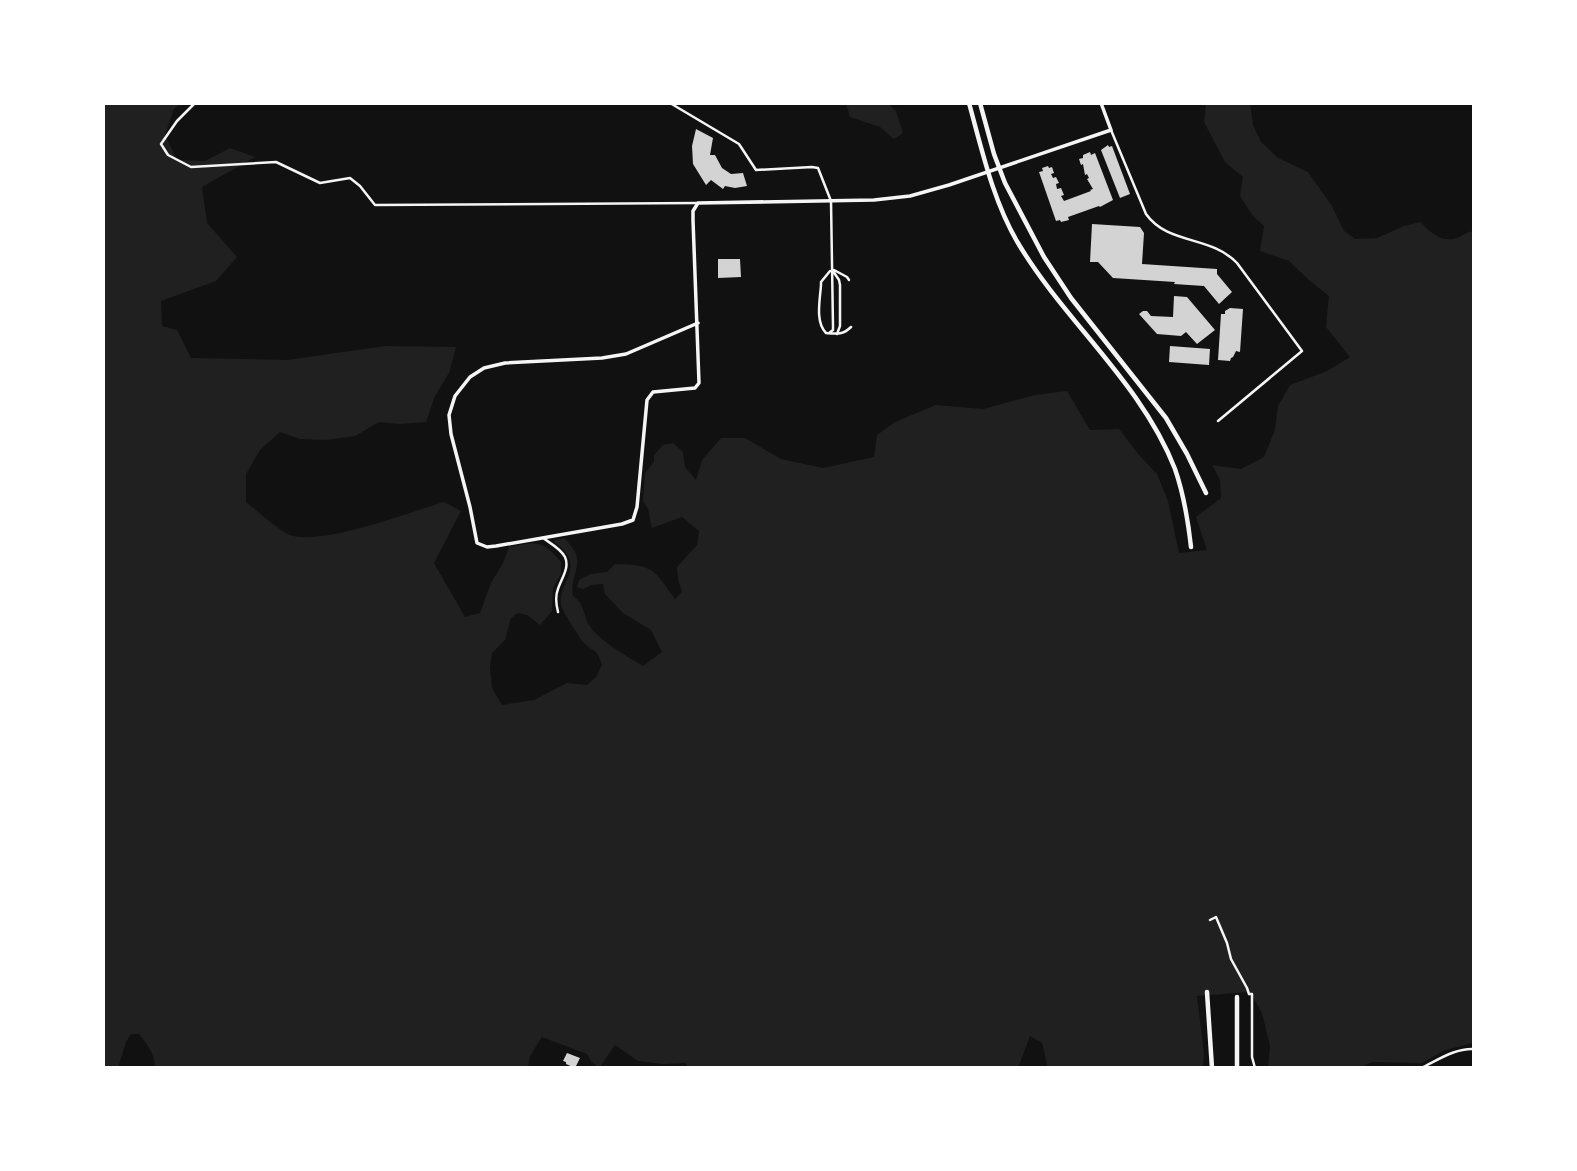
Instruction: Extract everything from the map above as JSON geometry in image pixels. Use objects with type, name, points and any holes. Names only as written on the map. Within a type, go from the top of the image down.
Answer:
[{"type":"main road","points":[[970,103],[1006,219],[1031,264],[1059,303],[1128,387],[1153,425],[1176,472],[1186,505],[1191,547]]},
{"type":"main road","points":[[980,103],[1005,183],[1044,257],[1071,298],[1166,418],[1206,493]]},
{"type":"main road","points":[[1207,992],[1212,1068]]},
{"type":"main road","points":[[1237,997],[1237,1068]]},
{"type":"street","points":[[195,103],[177,121],[161,144],[168,155],[191,167],[276,162],[320,183],[350,178],[376,205],[698,204],[894,199],[927,192],[1111,130]]},
{"type":"street","points":[[670,103],[739,144],[756,170],[818,168],[831,201],[833,326],[829,333]]},
{"type":"street","points":[[1101,103],[1146,214],[1153,224],[1164,232],[1217,247],[1229,254],[1302,351],[1217,421]]},
{"type":"street","points":[[698,204],[693,211],[693,220],[698,323],[700,380],[698,386],[690,389],[653,392],[646,400],[637,507],[633,520],[629,523],[487,547],[477,542],[451,434],[449,415],[455,396],[470,377],[484,368],[505,363],[602,358],[626,354],[698,323]]},
{"type":"street","points":[[831,269],[849,280]]},
{"type":"street","points":[[831,269],[821,282],[821,327],[826,333],[837,334],[851,327]]},
{"type":"street","points":[[831,269],[840,285],[840,327],[837,334]]},
{"type":"street","points":[[543,538],[565,557],[564,575],[557,590],[558,612]]},
{"type":"street","points":[[1210,920],[1216,917],[1231,959],[1249,994],[1252,994],[1252,1057],[1255,1068]]},
{"type":"street","points":[[1421,1068],[1453,1052],[1474,1049]]},
{"type":"shaded area","points":[[103,103],[180,103],[174,109],[165,135],[177,160],[205,161],[230,148],[255,157],[202,187],[207,223],[237,257],[216,281],[161,301],[162,326],[177,330],[191,358],[287,360],[385,346],[456,347],[449,373],[435,396],[426,422],[379,422],[355,436],[327,440],[300,439],[280,432],[260,450],[246,474],[246,502],[286,533],[304,537],[344,532],[444,502],[461,511],[434,563],[465,617],[480,613],[509,547],[532,543],[549,549],[561,562],[561,574],[553,588],[552,611],[540,625],[527,615],[518,613],[511,618],[505,640],[492,653],[492,688],[502,705],[534,700],[567,683],[587,685],[596,677],[602,665],[596,653],[582,641],[562,608],[561,595],[569,576],[570,563],[565,552],[553,541],[565,538],[576,554],[573,596],[599,637],[643,666],[662,652],[651,630],[623,613],[605,594],[603,584],[583,589],[577,587],[579,580],[591,574],[607,572],[615,564],[651,570],[675,599],[682,592],[677,567],[697,545],[699,531],[682,517],[652,528],[648,509],[643,501],[645,473],[654,462],[654,455],[663,445],[673,443],[683,452],[685,467],[696,480],[702,460],[721,438],[745,438],[781,459],[823,468],[874,457],[877,435],[895,422],[936,405],[983,409],[1035,395],[1067,391],[1090,430],[1119,429],[1157,474],[1168,501],[1179,553],[1207,550],[1196,517],[1221,498],[1220,480],[1212,465],[1241,469],[1264,457],[1275,430],[1278,406],[1290,385],[1327,371],[1350,357],[1326,327],[1329,296],[1289,261],[1260,251],[1264,226],[1253,216],[1240,196],[1243,177],[1225,162],[1204,122],[1206,103],[1250,103],[1253,125],[1261,142],[1278,158],[1308,172],[1332,206],[1344,231],[1355,239],[1377,238],[1421,222],[1433,233],[1447,239],[1474,231],[1474,1043],[1445,1050],[1422,1063],[1372,1062],[1359,1068],[1268,1068],[1270,1046],[1262,1013],[1250,992],[1197,996],[1204,1053],[1203,1068],[1048,1068],[1042,1043],[1030,1036],[1018,1068],[687,1068],[686,1063],[638,1061],[615,1045],[599,1068],[587,1054],[542,1037],[530,1056],[528,1068],[155,1068],[152,1054],[145,1042],[139,1034],[131,1034],[118,1068],[103,1068]]},
{"type":"shaded area","points":[[846,103],[887,103],[896,111],[903,133],[894,139],[880,127],[850,117]]},
{"type":"building","points":[[696,129],[713,138],[710,155],[715,155],[722,168],[731,174],[743,173],[747,186],[725,186],[723,189],[711,180],[706,185],[693,164],[692,146]]},
{"type":"building","points":[[1108,145],[1112,146],[1130,194],[1120,198],[1101,150]]},
{"type":"building","points":[[1090,152],[1091,155],[1095,153],[1113,200],[1068,217],[1069,220],[1056,221],[1039,172],[1043,171],[1042,168],[1052,167],[1054,173],[1051,174],[1059,183],[1056,184],[1057,189],[1061,188],[1064,201],[1091,191],[1093,189],[1087,179],[1089,178],[1085,175],[1079,159]]},
{"type":"building","points":[[1092,224],[1140,227],[1144,233],[1142,264],[1217,269],[1217,274],[1232,292],[1219,304],[1204,286],[1113,278],[1098,262],[1090,262]]},
{"type":"building","points":[[718,259],[740,259],[741,277],[718,278]]},
{"type":"building","points":[[1174,296],[1187,297],[1215,330],[1197,344],[1186,332],[1181,336],[1157,334],[1139,314],[1147,311],[1151,316],[1173,317]]},
{"type":"building","points":[[1230,308],[1243,309],[1240,352],[1236,351],[1230,361],[1218,360],[1221,314],[1225,314]]},
{"type":"building","points":[[1170,346],[1210,349],[1209,365],[1169,362]]},
{"type":"building","points":[[567,1053],[580,1058],[575,1068],[563,1061]]}]
